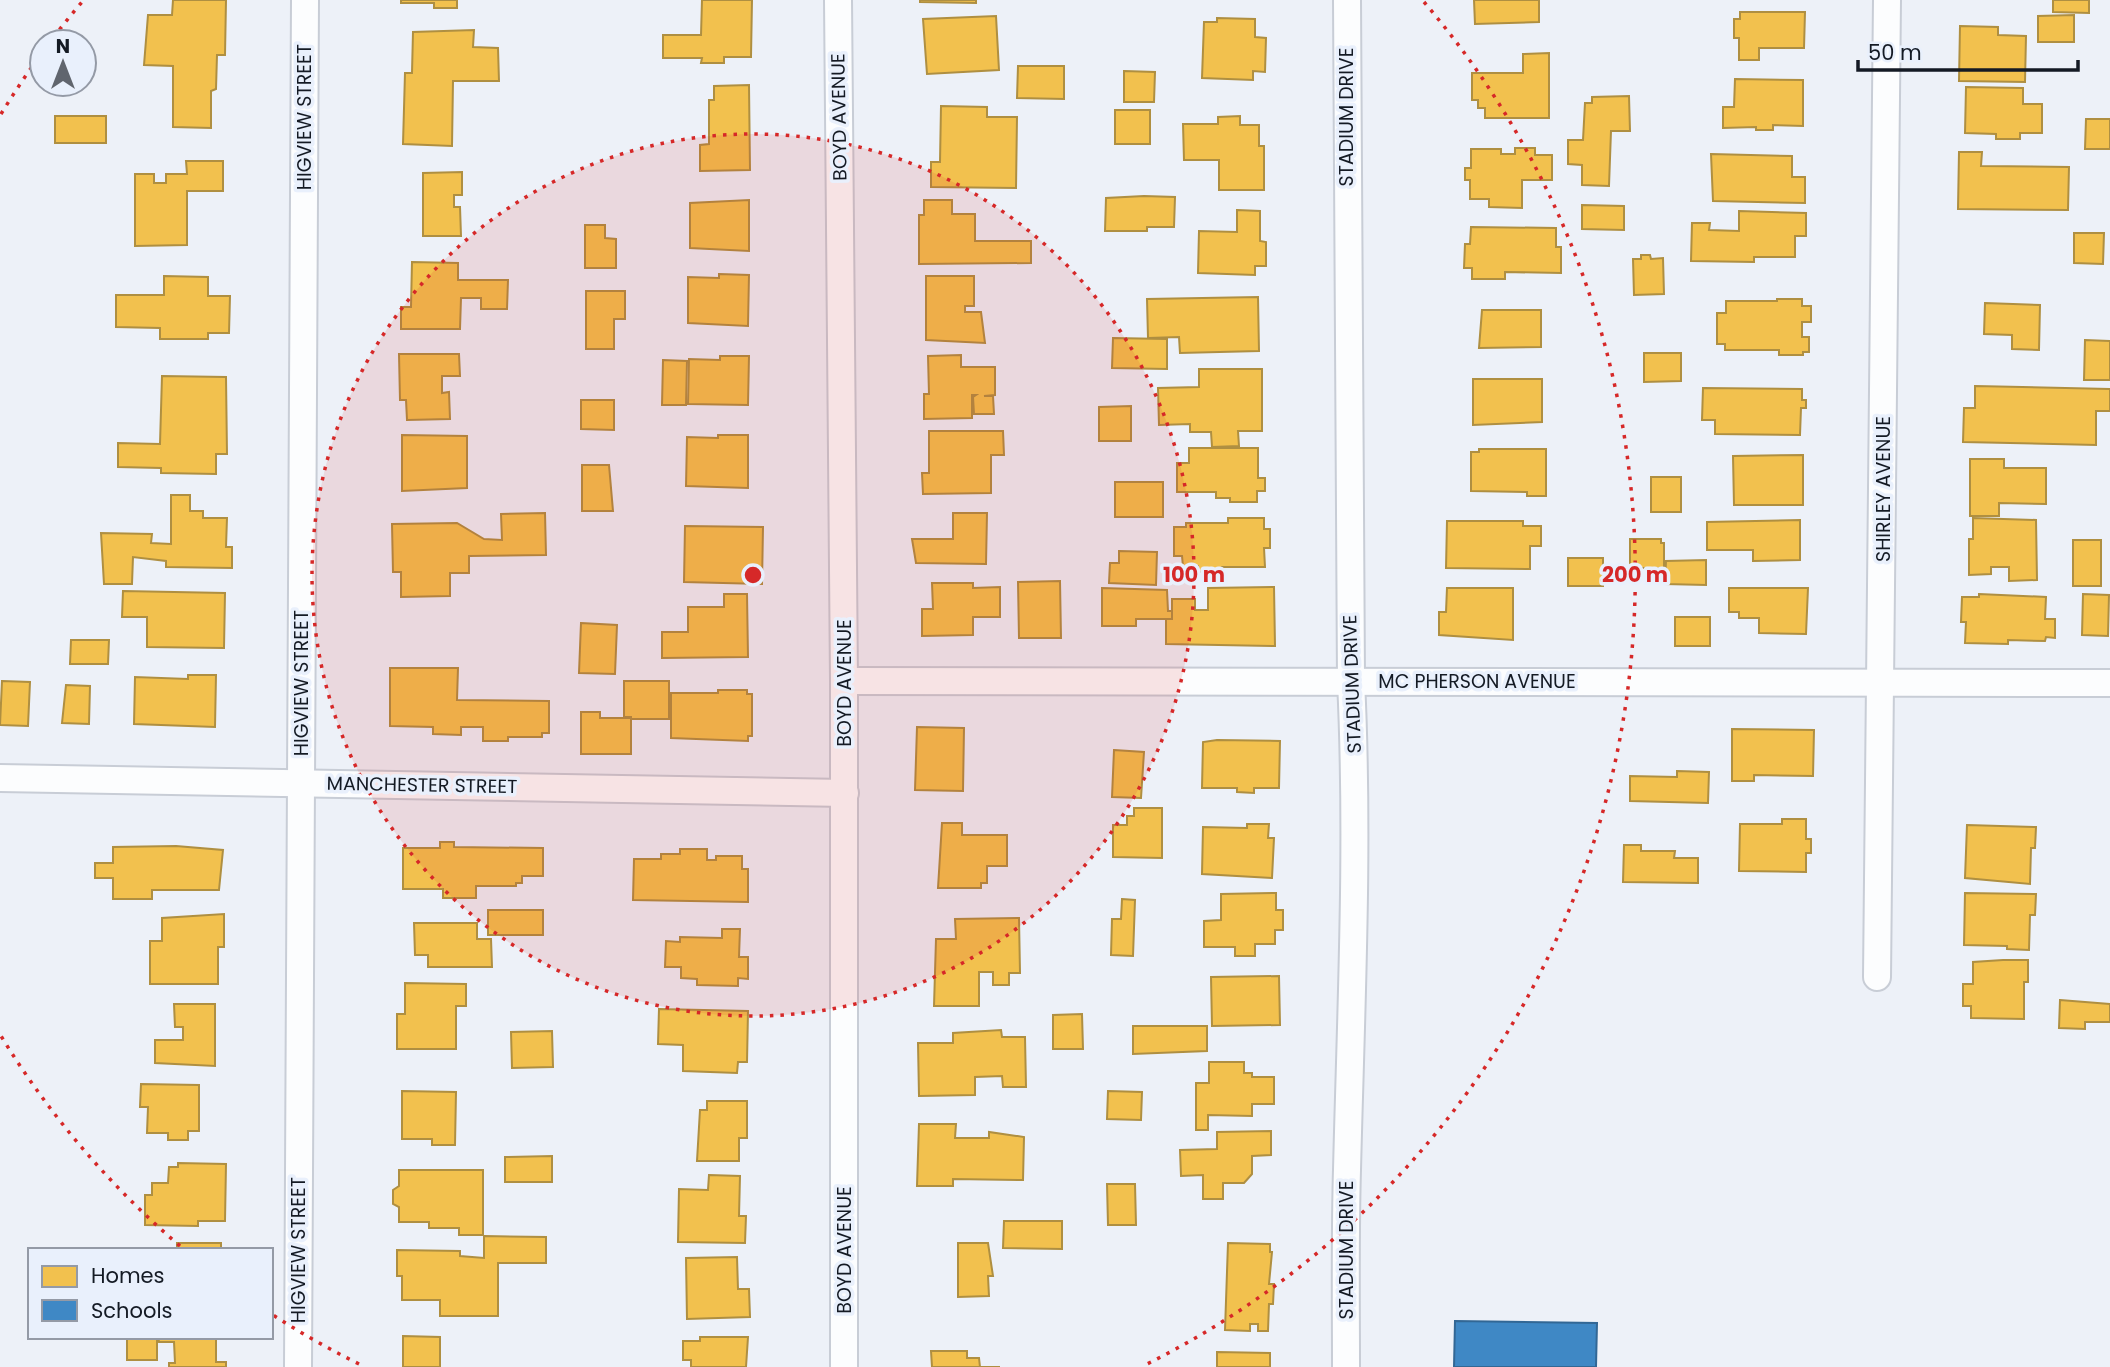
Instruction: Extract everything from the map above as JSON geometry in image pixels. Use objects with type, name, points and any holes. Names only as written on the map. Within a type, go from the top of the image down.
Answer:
[{"type":"street","name":"HIGVIEW STREET","points":[[298,1367],[305,0]]},
{"type":"street","name":"BOYD AVENUE","points":[[838,0],[845,793],[844,1367]]},
{"type":"street","name":"STADIUM DRIVE","points":[[1346,1367],[1347,1172],[1356,921],[1356,774],[1350,681],[1347,0]]},
{"type":"street","name":"SHIRLEY AVENUE","points":[[1877,977],[1887,0]]},
{"type":"street","name":"MC PHERSON AVENUE","points":[[844,681],[2110,683]]},
{"type":"street","name":"MANCHESTER STREET","points":[[0,778],[845,793]]},
{"type":"building: Homes","points":[[173,0],[226,0],[225,55],[217,55],[216,89],[211,91],[211,128],[173,127],[173,66],[144,65],[148,15],[172,15]]},
{"type":"building: Homes","points":[[401,0],[457,0],[457,8],[434,8],[434,3],[401,3]]},
{"type":"building: Homes","points":[[702,0],[752,0],[751,57],[724,57],[724,63],[701,63],[702,58],[663,58],[663,35],[701,35]]},
{"type":"building: Homes","points":[[976,0],[976,3],[920,2]]},
{"type":"building: Homes","points":[[1474,0],[1539,0],[1539,22],[1475,24]]},
{"type":"building: Homes","points":[[2053,0],[2089,0],[2089,13],[2053,12]]},
{"type":"building: Homes","points":[[1740,12],[1805,12],[1804,48],[1759,48],[1759,60],[1739,60],[1739,38],[1734,38],[1734,19],[1740,19]]},
{"type":"building: Homes","points":[[2074,15],[2074,42],[2038,42],[2038,16]]},
{"type":"building: Homes","points":[[996,16],[999,70],[927,74],[923,19]]},
{"type":"building: Homes","points":[[1217,18],[1255,19],[1255,37],[1266,38],[1265,72],[1253,71],[1253,80],[1202,78],[1204,22],[1217,22]]},
{"type":"building: Homes","points":[[1960,26],[1998,27],[1998,35],[2026,36],[2025,82],[1959,81]]},
{"type":"building: Homes","points":[[474,30],[473,47],[498,48],[499,81],[453,81],[452,146],[403,144],[405,73],[412,73],[413,32]]},
{"type":"building: Homes","points":[[1549,53],[1549,118],[1485,118],[1485,108],[1478,108],[1478,100],[1472,100],[1472,73],[1523,73],[1523,54]]},
{"type":"building: Homes","points":[[1018,66],[1064,66],[1064,99],[1017,98]]},
{"type":"building: Homes","points":[[1124,71],[1155,72],[1154,102],[1124,102]]},
{"type":"building: Homes","points":[[1735,79],[1803,80],[1803,126],[1773,125],[1773,130],[1756,130],[1756,127],[1723,128],[1723,107],[1734,107]]},
{"type":"building: Homes","points":[[749,85],[750,170],[700,171],[700,145],[709,144],[709,100],[714,100],[714,86]]},
{"type":"building: Homes","points":[[1966,87],[2023,88],[2023,104],[2042,104],[2042,133],[2020,133],[2020,139],[1996,139],[1996,134],[1965,133]]},
{"type":"building: Homes","points":[[1629,96],[1630,131],[1611,131],[1609,186],[1582,185],[1582,165],[1568,164],[1568,140],[1583,140],[1585,103],[1592,103],[1592,97]]},
{"type":"building: Homes","points":[[941,106],[987,107],[987,117],[1017,117],[1016,188],[931,187],[931,162],[940,162]]},
{"type":"building: Homes","points":[[1115,110],[1150,110],[1150,144],[1115,144]]},
{"type":"building: Homes","points":[[55,116],[106,116],[106,143],[55,143]]},
{"type":"building: Homes","points":[[1240,116],[1240,125],[1259,125],[1259,146],[1264,146],[1264,190],[1219,190],[1219,160],[1184,160],[1183,124],[1218,124],[1218,117]]},
{"type":"building: Homes","points":[[2086,119],[2110,119],[2110,149],[2085,149]]},
{"type":"building: Homes","points":[[1515,148],[1535,148],[1535,155],[1552,155],[1552,180],[1522,180],[1522,208],[1489,207],[1489,199],[1470,199],[1470,180],[1465,180],[1465,168],[1471,168],[1471,149],[1501,149],[1501,154],[1515,154]]},
{"type":"building: Homes","points":[[1959,152],[1982,152],[1981,166],[2069,167],[2068,210],[1958,209]]},
{"type":"building: Homes","points":[[1711,154],[1792,156],[1792,177],[1805,177],[1805,203],[1713,201]]},
{"type":"building: Homes","points":[[186,161],[223,161],[223,191],[187,191],[187,245],[135,246],[135,174],[154,174],[154,183],[166,183],[166,174],[187,174]]},
{"type":"building: Homes","points":[[462,172],[462,195],[454,195],[454,207],[460,207],[461,236],[423,236],[423,173]]},
{"type":"building: Homes","points":[[1175,197],[1174,227],[1147,227],[1147,231],[1105,231],[1106,198]]},
{"type":"building: Homes","points":[[749,200],[749,251],[690,248],[690,203]]},
{"type":"building: Homes","points":[[924,200],[952,200],[952,214],[975,214],[975,241],[1031,241],[1031,263],[919,264],[919,215],[924,215]]},
{"type":"building: Homes","points":[[1582,205],[1624,206],[1624,230],[1582,229]]},
{"type":"building: Homes","points":[[1237,210],[1260,211],[1260,241],[1266,242],[1266,266],[1255,266],[1255,275],[1198,273],[1199,231],[1237,232]]},
{"type":"building: Homes","points":[[1739,211],[1806,213],[1806,236],[1795,236],[1795,257],[1754,257],[1754,262],[1691,261],[1692,223],[1710,223],[1709,230],[1739,231]]},
{"type":"building: Homes","points":[[585,225],[605,225],[605,238],[616,239],[616,268],[585,268]]},
{"type":"building: Homes","points":[[1471,227],[1556,228],[1556,247],[1561,247],[1561,273],[1505,272],[1505,279],[1472,279],[1472,268],[1464,268],[1465,244],[1470,244]]},
{"type":"building: Homes","points":[[2074,233],[2104,233],[2103,264],[2074,263]]},
{"type":"building: Homes","points":[[1641,255],[1650,255],[1651,259],[1663,258],[1664,294],[1634,295],[1633,259],[1641,259]]},
{"type":"building: Homes","points":[[412,262],[458,263],[458,280],[508,280],[507,309],[481,309],[481,298],[461,298],[460,329],[401,329],[401,307],[411,307]]},
{"type":"building: Homes","points":[[719,274],[749,275],[748,326],[688,323],[688,277],[719,278]]},
{"type":"building: Homes","points":[[164,276],[208,277],[208,296],[230,296],[229,333],[208,333],[208,339],[160,339],[160,328],[116,327],[116,295],[164,295]]},
{"type":"building: Homes","points":[[926,276],[974,276],[974,306],[965,306],[965,312],[981,312],[985,343],[926,340]]},
{"type":"building: Homes","points":[[586,291],[625,291],[625,319],[614,319],[614,349],[586,349]]},
{"type":"building: Homes","points":[[1258,297],[1259,351],[1180,353],[1179,337],[1148,338],[1147,299]]},
{"type":"building: Homes","points":[[1802,299],[1802,306],[1811,306],[1811,322],[1802,322],[1802,337],[1809,337],[1809,352],[1803,352],[1803,355],[1779,355],[1779,350],[1725,350],[1725,344],[1717,344],[1717,313],[1726,313],[1726,301]]},
{"type":"building: Homes","points":[[1985,303],[2040,305],[2039,350],[2012,349],[2012,335],[1984,334]]},
{"type":"building: Homes","points":[[1482,310],[1541,310],[1541,347],[1479,348]]},
{"type":"building: Homes","points":[[1113,338],[1167,339],[1167,369],[1112,368]]},
{"type":"building: Homes","points":[[2085,340],[2110,341],[2110,380],[2084,380]]},
{"type":"building: Homes","points":[[1644,353],[1681,353],[1681,381],[1644,382]]},
{"type":"building: Homes","points":[[399,354],[459,354],[460,376],[442,376],[442,393],[449,392],[450,419],[407,420],[406,400],[400,400]]},
{"type":"building: Homes","points":[[961,355],[961,367],[995,367],[995,395],[984,396],[993,396],[994,414],[974,414],[973,397],[976,395],[972,395],[972,418],[924,419],[924,394],[929,394],[928,356]]},
{"type":"building: Homes","points":[[720,356],[749,356],[748,405],[688,404],[689,359],[720,360]]},
{"type":"building: Homes","points":[[663,360],[687,361],[686,405],[662,405]]},
{"type":"building: Homes","points":[[1199,369],[1262,369],[1262,431],[1238,431],[1239,446],[1212,447],[1211,432],[1190,432],[1190,424],[1159,425],[1158,388],[1199,387]]},
{"type":"building: Homes","points":[[162,376],[226,377],[227,454],[216,454],[216,474],[161,473],[161,468],[118,467],[118,443],[160,444]]},
{"type":"building: Homes","points":[[1473,379],[1542,379],[1542,422],[1473,425]]},
{"type":"building: Homes","points":[[1975,386],[2110,389],[2110,411],[2096,411],[2096,445],[1963,442],[1964,408],[1975,408]]},
{"type":"building: Homes","points":[[1703,388],[1802,389],[1802,400],[1806,400],[1806,408],[1801,408],[1800,435],[1715,434],[1715,420],[1702,420]]},
{"type":"building: Homes","points":[[581,400],[614,400],[614,430],[581,429]]},
{"type":"building: Homes","points":[[1131,406],[1131,441],[1099,441],[1099,407]]},
{"type":"building: Homes","points":[[929,431],[1003,431],[1004,455],[991,455],[991,493],[923,494],[922,473],[929,473]]},
{"type":"building: Homes","points":[[402,435],[467,436],[467,488],[402,491]]},
{"type":"building: Homes","points":[[718,435],[748,435],[748,488],[686,486],[687,437],[718,438]]},
{"type":"building: Homes","points":[[1189,448],[1258,448],[1258,478],[1265,478],[1265,491],[1257,491],[1257,502],[1230,502],[1230,498],[1216,498],[1216,492],[1177,492],[1177,463],[1189,463]]},
{"type":"building: Homes","points":[[1479,449],[1546,449],[1546,496],[1527,496],[1527,492],[1471,491],[1471,452],[1479,452]]},
{"type":"building: Homes","points":[[1803,455],[1803,505],[1734,505],[1733,456]]},
{"type":"building: Homes","points":[[1970,459],[2004,459],[2004,468],[2046,468],[2046,504],[1999,503],[1999,516],[1970,516]]},
{"type":"building: Homes","points":[[582,465],[609,465],[613,511],[582,511]]},
{"type":"building: Homes","points":[[1651,477],[1681,477],[1681,512],[1651,512]]},
{"type":"building: Homes","points":[[1115,482],[1163,482],[1163,517],[1115,517]]},
{"type":"building: Homes","points":[[171,495],[190,495],[190,511],[203,511],[203,518],[227,518],[226,547],[232,547],[232,568],[166,567],[166,561],[133,557],[132,584],[104,584],[101,533],[152,534],[151,543],[171,544]]},
{"type":"building: Homes","points":[[545,513],[546,555],[469,556],[469,573],[450,573],[450,596],[401,597],[401,572],[393,572],[392,524],[457,523],[484,539],[502,540],[501,514]]},
{"type":"building: Homes","points":[[953,513],[987,513],[986,564],[916,563],[912,539],[953,539]]},
{"type":"building: Homes","points":[[1228,518],[1264,518],[1264,529],[1270,529],[1270,548],[1264,548],[1265,567],[1222,567],[1217,575],[1205,575],[1205,572],[1198,572],[1198,566],[1183,566],[1182,556],[1174,556],[1174,527],[1186,527],[1186,523],[1228,523]]},
{"type":"building: Homes","points":[[1973,518],[2036,520],[2037,580],[2009,581],[2009,567],[1991,567],[1991,574],[1969,575],[1969,539],[1973,539]]},
{"type":"building: Homes","points":[[1800,520],[1800,560],[1753,561],[1753,550],[1707,550],[1707,522]]},
{"type":"building: Homes","points":[[1447,521],[1523,521],[1523,526],[1541,526],[1541,546],[1530,546],[1530,569],[1446,568]]},
{"type":"building: Homes","points":[[685,526],[763,527],[762,584],[684,582]]},
{"type":"building: Homes","points":[[1630,539],[1661,539],[1661,543],[1664,543],[1664,568],[1630,568]]},
{"type":"building: Homes","points":[[2073,540],[2101,540],[2101,586],[2073,586]]},
{"type":"building: Homes","points":[[1119,551],[1157,552],[1156,585],[1109,583],[1110,563],[1119,563]]},
{"type":"building: Homes","points":[[1568,558],[1603,558],[1603,586],[1568,586]]},
{"type":"building: Homes","points":[[1706,560],[1706,585],[1665,584],[1666,561]]},
{"type":"building: Homes","points":[[1060,581],[1061,638],[1019,638],[1018,582]]},
{"type":"building: Homes","points":[[932,583],[973,583],[973,588],[1000,587],[1000,617],[973,617],[973,635],[922,636],[922,609],[933,609]]},
{"type":"building: Homes","points":[[1274,587],[1275,646],[1166,644],[1166,619],[1172,619],[1172,599],[1195,599],[1195,610],[1208,610],[1208,588]]},
{"type":"building: Homes","points":[[1102,588],[1167,590],[1168,611],[1172,611],[1172,619],[1136,619],[1136,626],[1102,626]]},
{"type":"building: Homes","points":[[1447,588],[1513,588],[1513,640],[1439,635],[1439,612],[1446,612]]},
{"type":"building: Homes","points":[[1729,588],[1808,588],[1806,634],[1759,633],[1759,618],[1739,618],[1739,612],[1729,612]]},
{"type":"building: Homes","points":[[123,591],[225,593],[224,648],[147,647],[147,617],[122,617]]},
{"type":"building: Homes","points":[[724,594],[747,594],[748,657],[662,658],[662,632],[688,632],[688,607],[724,607]]},
{"type":"building: Homes","points":[[1979,594],[2046,597],[2045,619],[2055,619],[2055,638],[2046,637],[2045,641],[2008,640],[2008,644],[1965,643],[1966,622],[1961,622],[1962,597],[1979,597]]},
{"type":"building: Homes","points":[[2083,594],[2109,595],[2108,636],[2082,635]]},
{"type":"building: Homes","points":[[1675,617],[1710,617],[1710,646],[1675,646]]},
{"type":"building: Homes","points":[[581,623],[617,625],[615,674],[579,673]]},
{"type":"building: Homes","points":[[71,640],[109,640],[108,664],[70,664]]},
{"type":"building: Homes","points":[[390,668],[458,668],[457,700],[549,701],[549,733],[542,733],[542,737],[508,737],[508,741],[483,741],[483,727],[461,727],[461,735],[433,734],[433,727],[390,726]]},
{"type":"building: Homes","points":[[188,675],[216,675],[215,727],[134,724],[135,677],[188,679]]},
{"type":"building: Homes","points":[[2,681],[30,682],[28,726],[0,725]]},
{"type":"building: Homes","points":[[624,681],[669,681],[669,719],[624,717]]},
{"type":"building: Homes","points":[[66,685],[90,686],[89,724],[62,723]]},
{"type":"building: Homes","points":[[718,690],[747,690],[747,694],[752,694],[752,736],[748,736],[748,741],[671,738],[671,693],[718,693]]},
{"type":"building: Homes","points":[[581,712],[600,712],[600,718],[631,718],[631,754],[581,754]]},
{"type":"building: Homes","points":[[917,727],[964,728],[963,791],[915,790]]},
{"type":"building: Homes","points":[[1732,729],[1814,730],[1813,776],[1754,775],[1754,781],[1732,781]]},
{"type":"building: Homes","points":[[1280,741],[1279,788],[1254,788],[1254,793],[1237,792],[1237,788],[1202,788],[1203,742]]},
{"type":"building: Homes","points":[[1114,750],[1144,752],[1141,798],[1112,797]]},
{"type":"building: Homes","points":[[1677,771],[1709,772],[1708,803],[1630,801],[1630,776],[1677,777]]},
{"type":"building: Homes","points":[[1134,808],[1162,808],[1162,858],[1113,857],[1113,825],[1127,825],[1127,816],[1134,816]]},
{"type":"building: Homes","points":[[1782,819],[1806,819],[1806,839],[1811,839],[1811,853],[1806,853],[1806,872],[1739,871],[1740,824],[1782,824]]},
{"type":"building: Homes","points":[[942,823],[962,823],[962,835],[1007,835],[1007,866],[987,866],[987,883],[981,883],[981,888],[938,888]]},
{"type":"building: Homes","points":[[1247,824],[1269,824],[1268,838],[1274,838],[1272,878],[1202,874],[1203,827],[1247,828]]},
{"type":"building: Homes","points":[[1967,825],[2036,827],[2035,848],[2031,848],[2030,884],[1965,878]]},
{"type":"building: Homes","points":[[440,842],[454,842],[454,847],[543,848],[543,876],[522,876],[522,883],[516,883],[516,886],[476,886],[476,898],[443,898],[443,889],[403,889],[403,848],[440,848]]},
{"type":"building: Homes","points":[[1624,845],[1641,845],[1641,851],[1675,851],[1674,858],[1698,858],[1698,883],[1623,882]]},
{"type":"building: Homes","points":[[176,846],[223,850],[219,890],[152,890],[152,899],[113,899],[113,878],[95,878],[95,863],[113,863],[113,847]]},
{"type":"building: Homes","points":[[680,849],[707,849],[707,860],[716,860],[716,856],[742,856],[742,869],[748,869],[748,902],[633,900],[634,859],[661,859],[661,854],[680,854]]},
{"type":"building: Homes","points":[[1276,893],[1276,910],[1283,910],[1283,930],[1275,930],[1275,944],[1255,944],[1255,956],[1235,956],[1235,947],[1204,947],[1204,921],[1221,920],[1221,894]]},
{"type":"building: Homes","points":[[1965,893],[2036,894],[2035,915],[2030,915],[2029,950],[2007,949],[2007,946],[1964,945]]},
{"type":"building: Homes","points":[[1122,899],[1135,900],[1133,956],[1111,955],[1112,919],[1121,919]]},
{"type":"building: Homes","points":[[488,910],[543,910],[543,935],[488,935]]},
{"type":"building: Homes","points":[[224,914],[224,947],[218,947],[218,984],[150,984],[150,941],[162,941],[162,918]]},
{"type":"building: Homes","points":[[1019,918],[1020,973],[1009,973],[1009,985],[993,985],[993,972],[979,972],[979,1006],[934,1006],[936,939],[956,939],[955,919]]},
{"type":"building: Homes","points":[[414,923],[477,923],[477,939],[491,939],[492,967],[428,967],[428,955],[415,955]]},
{"type":"building: Homes","points":[[722,929],[740,929],[739,957],[748,957],[748,979],[738,978],[738,986],[697,985],[697,979],[681,978],[681,967],[665,967],[666,941],[680,942],[680,937],[722,938]]},
{"type":"building: Homes","points":[[2028,960],[2028,982],[2024,982],[2024,1019],[1971,1018],[1971,1006],[1963,1006],[1963,984],[1973,984],[1973,962]]},
{"type":"building: Homes","points":[[1279,976],[1280,1025],[1212,1026],[1211,977]]},
{"type":"building: Homes","points":[[405,983],[466,984],[466,1006],[456,1006],[456,1049],[397,1049],[397,1014],[405,1014]]},
{"type":"building: Homes","points":[[2060,1000],[2110,1004],[2110,1022],[2085,1022],[2085,1029],[2059,1028]]},
{"type":"building: Homes","points":[[174,1004],[215,1004],[215,1066],[155,1063],[155,1040],[183,1040],[183,1027],[175,1027]]},
{"type":"building: Homes","points":[[659,1009],[748,1011],[747,1062],[738,1062],[737,1073],[683,1071],[683,1045],[658,1044]]},
{"type":"building: Homes","points":[[1082,1014],[1083,1049],[1053,1049],[1053,1015]]},
{"type":"building: Homes","points":[[1133,1026],[1207,1026],[1207,1051],[1133,1054]]},
{"type":"building: Homes","points":[[1001,1030],[1002,1037],[1025,1037],[1026,1087],[1003,1087],[1002,1076],[975,1077],[975,1095],[919,1096],[918,1043],[953,1043],[953,1033]]},
{"type":"building: Homes","points":[[552,1031],[553,1067],[512,1068],[511,1032]]},
{"type":"building: Homes","points":[[1209,1062],[1244,1062],[1244,1073],[1252,1073],[1252,1077],[1274,1077],[1274,1104],[1252,1104],[1252,1116],[1208,1115],[1208,1130],[1196,1130],[1196,1083],[1209,1083]]},
{"type":"building: Homes","points":[[141,1084],[199,1085],[199,1131],[188,1131],[188,1140],[168,1140],[168,1133],[147,1133],[148,1107],[140,1107]]},
{"type":"building: Homes","points":[[402,1091],[456,1092],[455,1145],[432,1145],[432,1139],[402,1139]]},
{"type":"building: Homes","points":[[1108,1091],[1142,1092],[1141,1120],[1107,1119]]},
{"type":"building: Homes","points":[[707,1101],[747,1101],[747,1138],[739,1138],[739,1161],[697,1161],[700,1110],[707,1110]]},
{"type":"building: Homes","points":[[919,1124],[956,1124],[955,1138],[989,1138],[989,1132],[1024,1137],[1023,1180],[953,1179],[953,1186],[917,1186]]},
{"type":"building: Homes","points":[[1271,1131],[1271,1155],[1252,1156],[1252,1174],[1244,1183],[1223,1183],[1223,1199],[1203,1199],[1203,1175],[1181,1176],[1180,1150],[1217,1149],[1217,1132]]},
{"type":"building: Homes","points":[[552,1156],[552,1182],[505,1182],[505,1157]]},
{"type":"building: Homes","points":[[178,1163],[226,1164],[225,1221],[198,1221],[198,1226],[145,1225],[145,1195],[152,1195],[152,1183],[168,1183],[169,1167],[178,1167]]},
{"type":"building: Homes","points":[[399,1170],[483,1170],[483,1235],[459,1235],[459,1228],[429,1228],[429,1222],[399,1222],[399,1207],[393,1204],[393,1190],[399,1186]]},
{"type":"building: Homes","points":[[709,1175],[740,1176],[739,1216],[746,1216],[745,1243],[678,1242],[679,1189],[708,1190]]},
{"type":"building: Homes","points":[[1107,1184],[1135,1184],[1136,1225],[1108,1225]]},
{"type":"building: Homes","points":[[1004,1221],[1062,1221],[1062,1249],[1003,1248]]},
{"type":"building: Homes","points":[[484,1236],[546,1237],[546,1263],[498,1263],[498,1316],[440,1316],[440,1300],[402,1300],[402,1276],[397,1276],[397,1250],[460,1251],[460,1256],[484,1258]]},
{"type":"building: Homes","points":[[177,1243],[221,1243],[221,1248],[177,1248]]},
{"type":"building: Homes","points":[[958,1243],[988,1243],[993,1276],[988,1276],[989,1296],[958,1297]]},
{"type":"building: Homes","points":[[1228,1243],[1270,1244],[1272,1252],[1269,1284],[1274,1284],[1273,1304],[1269,1304],[1268,1331],[1258,1331],[1258,1324],[1250,1324],[1250,1331],[1225,1330]]},
{"type":"building: Homes","points":[[737,1257],[738,1289],[749,1289],[750,1317],[687,1319],[686,1258]]},
{"type":"building: Homes","points":[[403,1336],[440,1337],[440,1367],[403,1367]]},
{"type":"building: Homes","points":[[700,1337],[748,1337],[746,1367],[691,1367],[691,1360],[683,1360],[683,1341],[700,1341]]},
{"type":"building: Homes","points":[[127,1339],[157,1339],[157,1360],[127,1360]]},
{"type":"building: Homes","points":[[158,1339],[216,1339],[216,1362],[226,1362],[226,1367],[169,1367],[169,1363],[175,1363],[174,1342],[159,1342]]},
{"type":"building: Homes","points":[[931,1351],[967,1351],[967,1358],[979,1358],[980,1367],[932,1367]]},
{"type":"building: Homes","points":[[1217,1352],[1270,1353],[1270,1367],[1217,1367]]},
{"type":"building: Schools","points":[[1455,1321],[1597,1323],[1596,1367],[1454,1367]]}]
